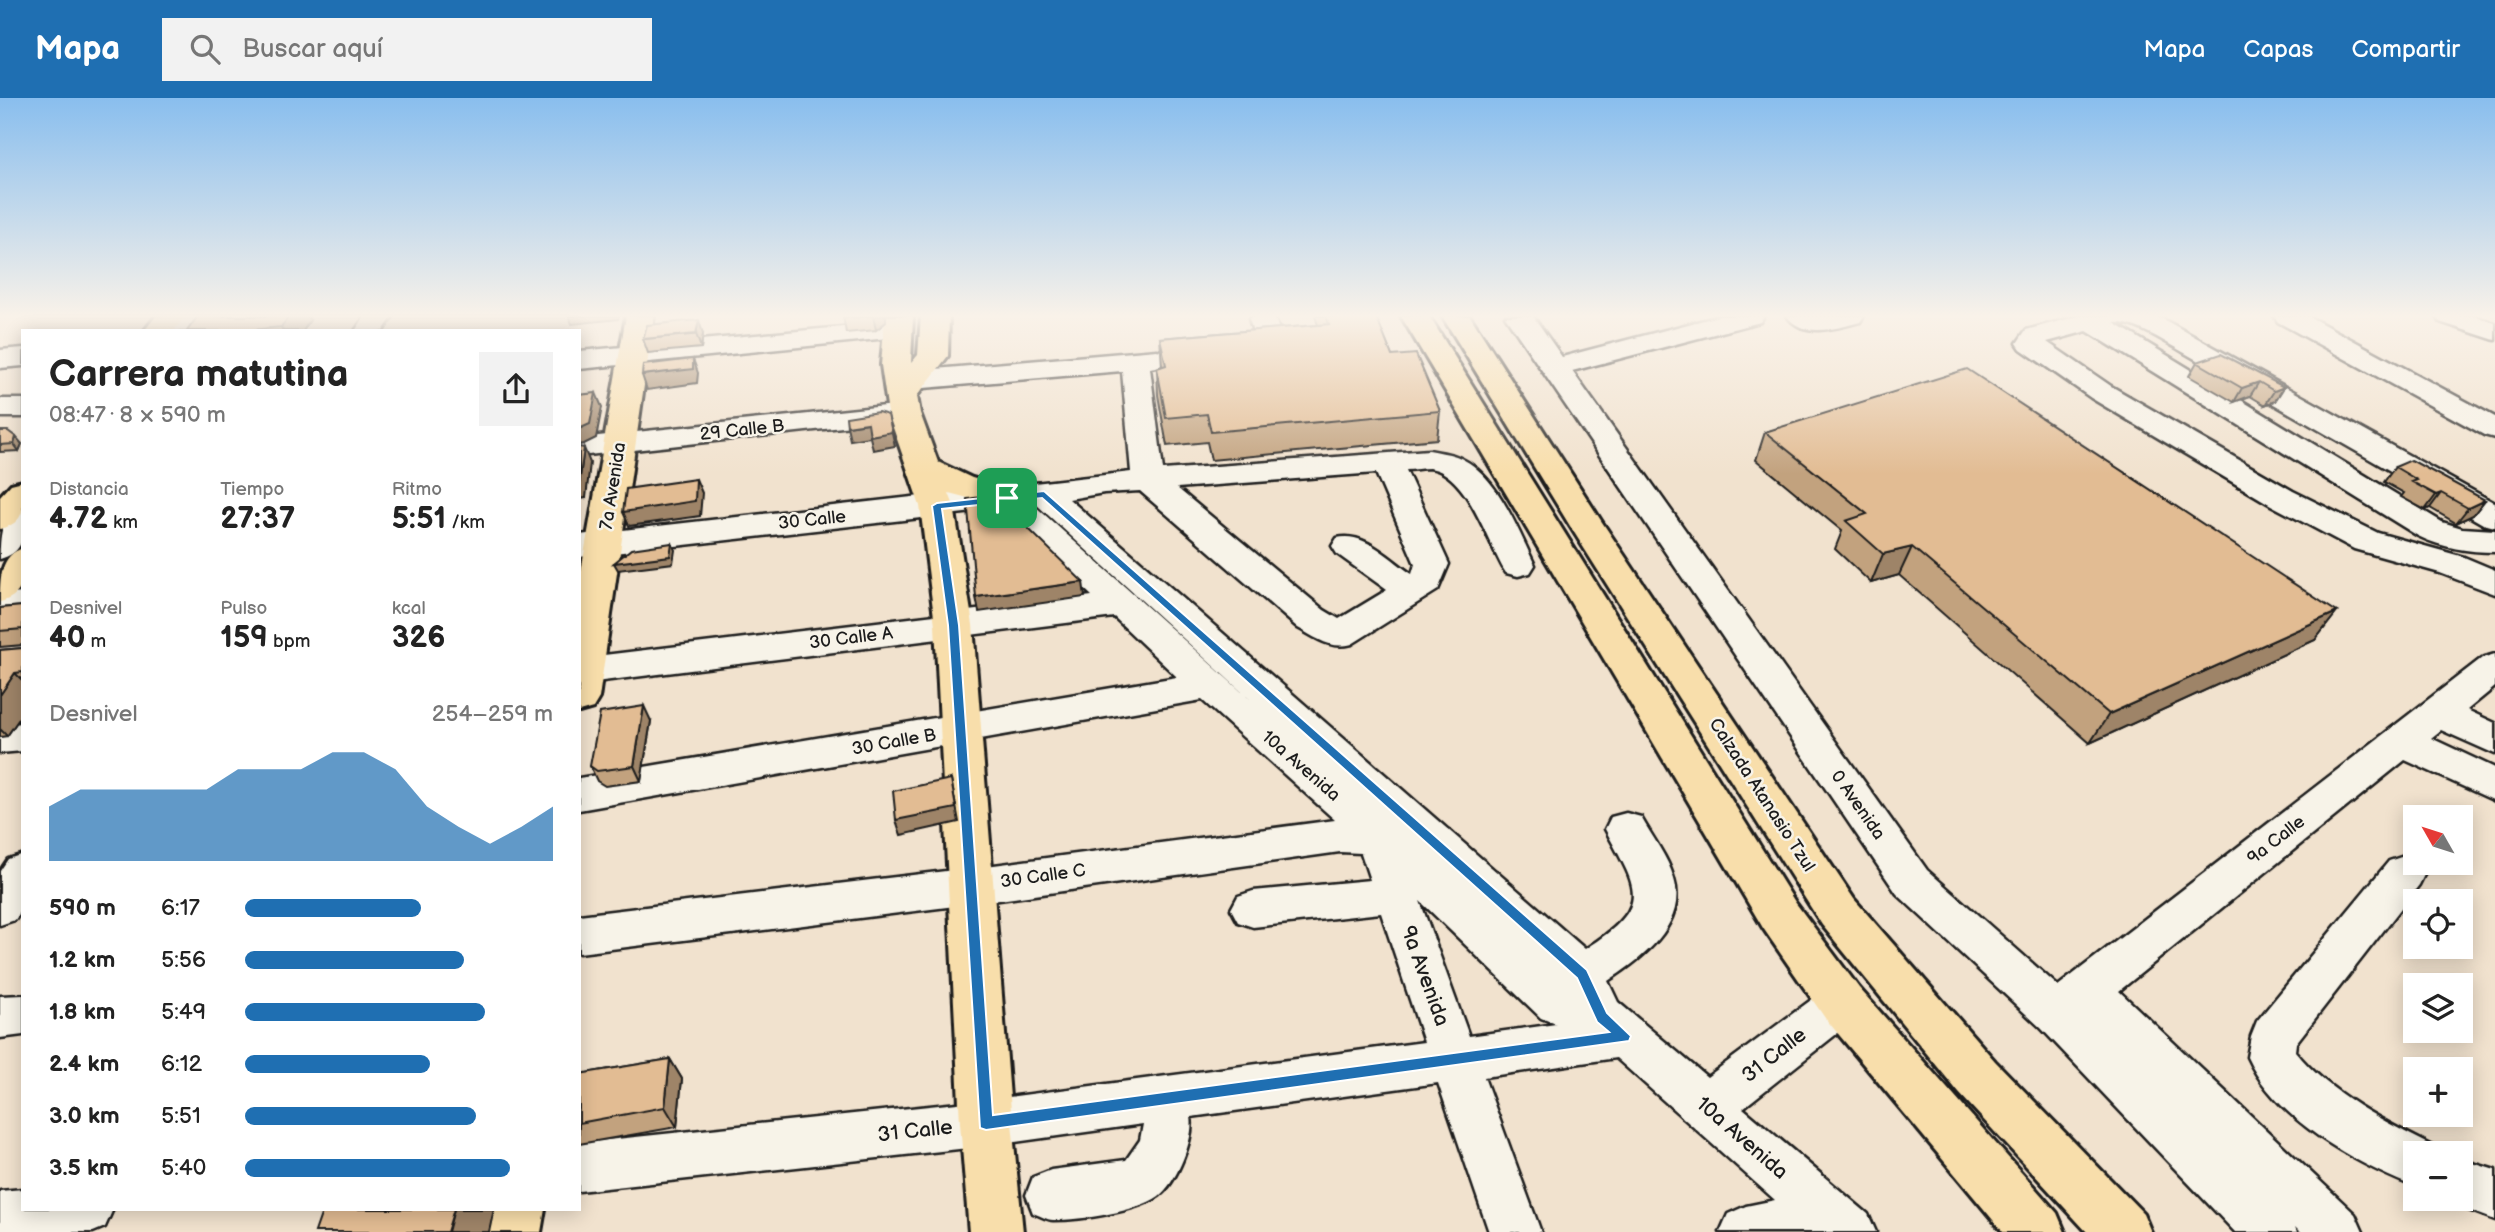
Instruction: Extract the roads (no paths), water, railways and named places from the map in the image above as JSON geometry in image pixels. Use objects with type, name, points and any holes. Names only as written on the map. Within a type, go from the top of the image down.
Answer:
[{"type":"main road","name":"7a Avenida","points":[[581,680],[592,544],[620,442],[631,369]]},
{"type":"main road","points":[[897,369],[906,392],[922,467],[937,506],[954,625],[986,1123],[996,1232]]},
{"type":"main road","points":[[906,392],[923,369]]},
{"type":"main road","points":[[1447,369],[1779,915],[1842,1003],[2038,1232]]},
{"type":"main road","name":"Calzada Atanasio Tzul","points":[[1489,369],[1587,526],[1838,912],[1977,1077],[2124,1232]]},
{"type":"main road","points":[[922,467],[960,485],[1026,496]]},
{"type":"main road","points":[[0,518],[21,493]]},
{"type":"main road","points":[[0,590],[21,564]]},
{"type":"main road","points":[[514,1232],[517,1211]]},
{"type":"street","name":"29 Calle B","points":[[581,447],[906,392],[1082,369]]},
{"type":"street","points":[[1136,369],[1148,481],[1311,619],[1339,635],[1426,582],[1433,564],[1387,462]]},
{"type":"street","name":"0 Avenida","points":[[1557,369],[1912,882],[2072,1002],[2337,1232]]},
{"type":"street","points":[[2068,369],[2101,392],[2282,498],[2366,541],[2452,565],[2495,583]]},
{"type":"street","points":[[2155,369],[2369,520],[2424,535],[2440,535],[2466,541],[2495,541]]},
{"type":"street","points":[[2235,369],[2495,517]]},
{"type":"street","points":[[0,408],[21,408]]},
{"type":"street","name":"30 Calle","points":[[592,544],[1026,496],[1104,483],[1442,460],[1470,480],[1518,565]]},
{"type":"street","name":"10a Avenida","points":[[1026,496],[1123,604],[1209,685],[1382,838],[1557,1004],[1613,1027],[1840,1224]]},
{"type":"street","name":"10a Avenida","points":[[1026,496],[1582,974],[1613,1027]]},
{"type":"street","points":[[0,548],[21,522]]},
{"type":"street","points":[[1349,546],[1411,590]]},
{"type":"street","name":"30 Calle A","points":[[581,680],[954,625],[1123,604]]},
{"type":"street","points":[[0,607],[21,605]]},
{"type":"street","name":"9a Calle","points":[[2072,1002],[2495,667]]},
{"type":"street","name":"30 Calle B","points":[[581,794],[962,730],[1209,685]]},
{"type":"street","points":[[2438,712],[2495,740]]},
{"type":"street","points":[[0,739],[21,737]]},
{"type":"street","points":[[2402,741],[2495,786]]},
{"type":"street","points":[[1582,974],[1624,948],[1652,915],[1655,884],[1626,829]]},
{"type":"street","name":"30 Calle C","points":[[581,934],[971,886],[1340,836],[1382,838]]},
{"type":"street","name":"9a Avenida","points":[[1382,838],[1379,846],[1515,1232]]},
{"type":"street","points":[[2403,874],[2274,1036],[2272,1058],[2287,1080],[2319,1106],[2367,1138],[2403,1157]]},
{"type":"street","points":[[1253,909],[1372,898],[1395,892]]},
{"type":"street","name":"0 Avenida","points":[[2072,1002],[2271,1232]]},
{"type":"street","name":"31 Calle","points":[[1706,1107],[1842,1003]]},
{"type":"street","points":[[0,1017],[21,1015]]},
{"type":"street","name":"31 Calle","points":[[581,1167],[986,1123],[1455,1060],[1613,1027]]},
{"type":"street","points":[[1051,1195],[1127,1186],[1144,1177],[1162,1150],[1168,1125],[1163,1099]]},
{"type":"street","points":[[2473,1187],[2495,1195]]},
{"type":"street","points":[[1746,1232],[1840,1224]]},
{"type":"lane","points":[[2385,369],[2495,429]]}]
